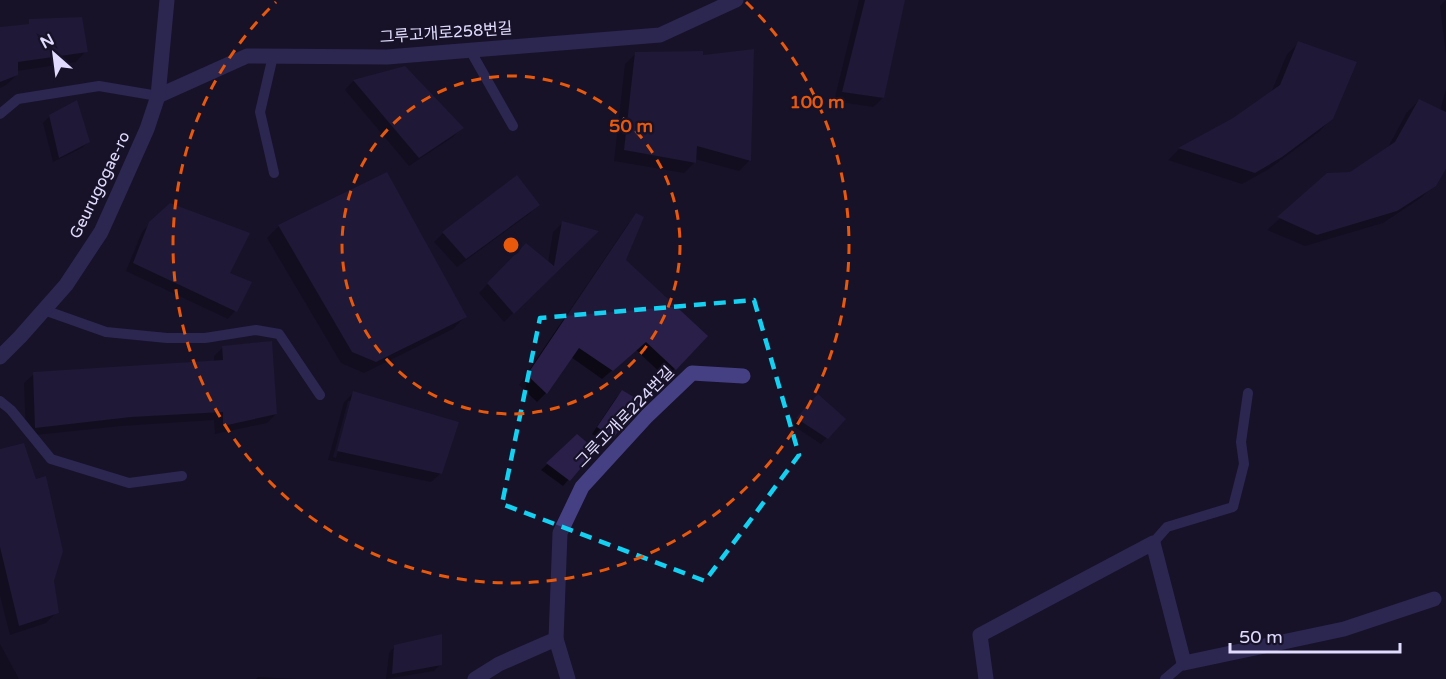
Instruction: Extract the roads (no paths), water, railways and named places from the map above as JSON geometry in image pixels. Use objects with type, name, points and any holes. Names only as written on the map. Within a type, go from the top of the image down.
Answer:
[{"type":"street","name":"Geurugogae-ro","points":[[0,357],[66,285],[101,232],[147,129],[158,96],[167,0]]},
{"type":"street","name":"그루고개로258번길","points":[[158,96],[247,56],[387,57],[660,35],[736,0]]},
{"type":"street","name":"그루고개로224번길","points":[[568,679],[556,639],[560,533],[582,487],[647,416],[692,373],[743,376]]},
{"type":"street","points":[[986,679],[980,635],[1154,543],[1184,663],[1344,629],[1434,599]]},
{"type":"street","points":[[475,679],[499,664],[556,639]]},
{"type":"lane","points":[[470,50],[513,126]]},
{"type":"lane","points":[[273,56],[260,112],[274,173]]},
{"type":"lane","points":[[0,114],[18,99],[99,87],[158,96]]},
{"type":"lane","points":[[44,310],[106,332],[167,338],[205,338],[256,330],[279,334],[320,395]]},
{"type":"lane","points":[[1154,543],[1167,527],[1233,507],[1244,464],[1241,442],[1248,393]]},
{"type":"lane","points":[[0,401],[51,459],[129,483],[182,476]]},
{"type":"lane","points":[[1166,679],[1184,663]]}]
